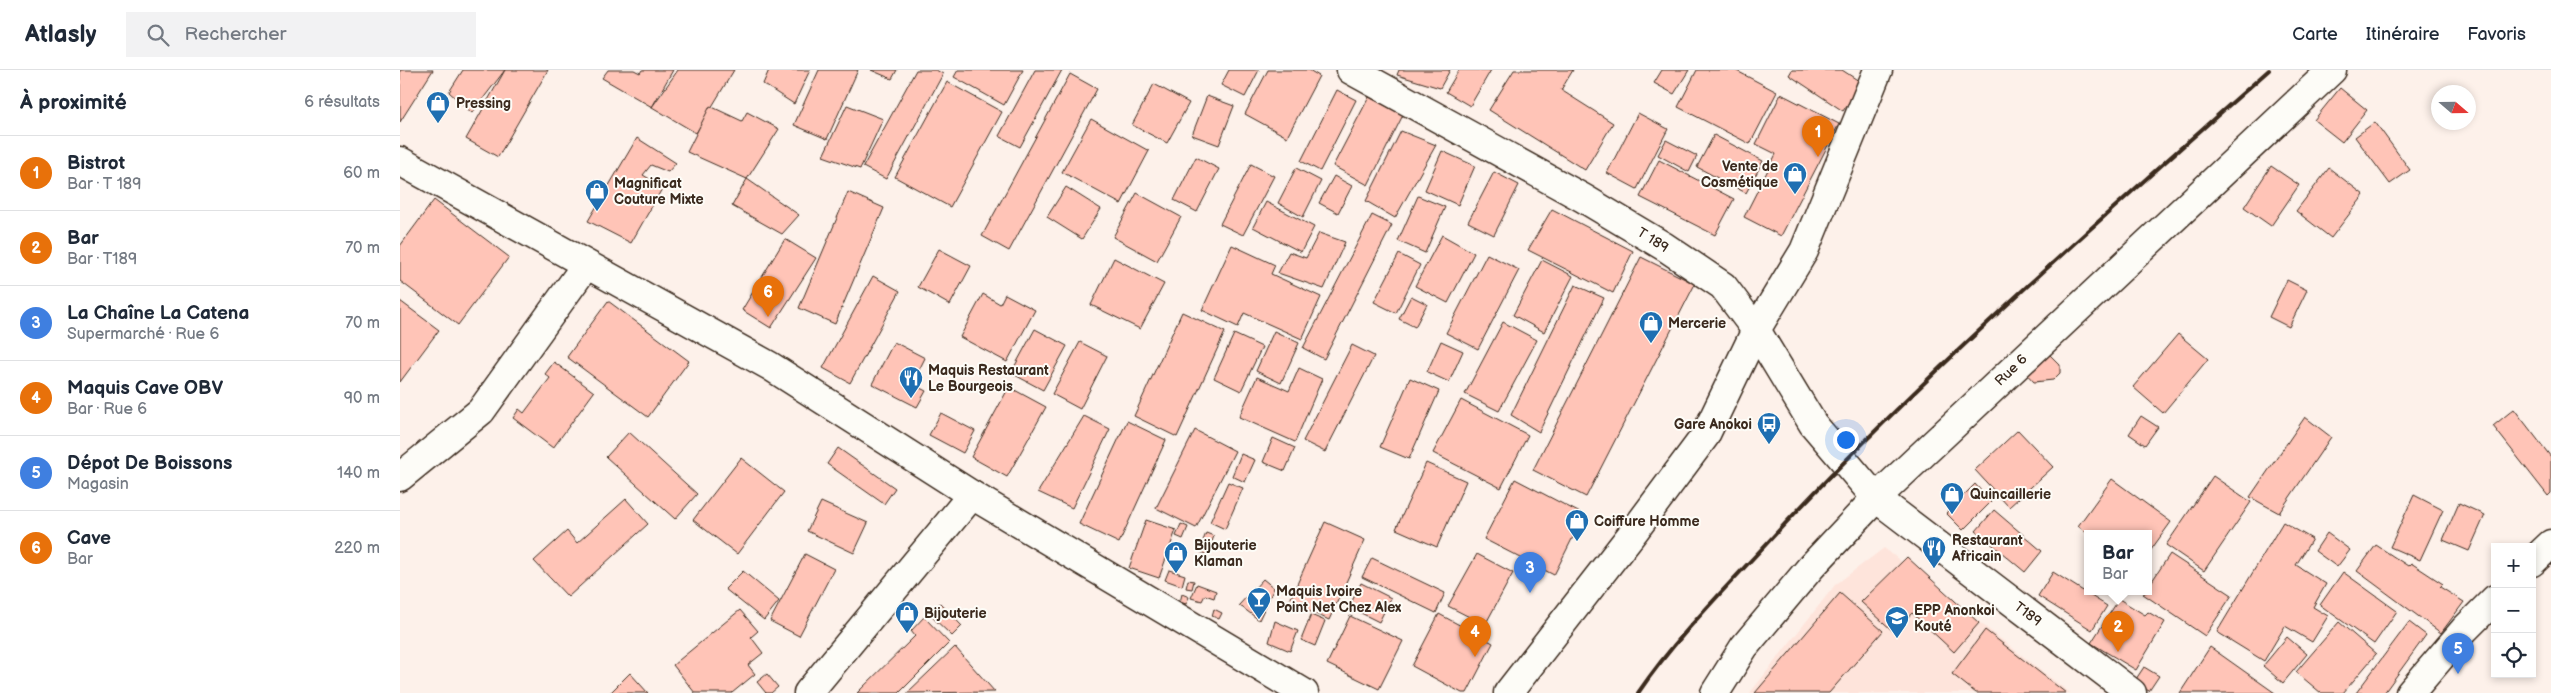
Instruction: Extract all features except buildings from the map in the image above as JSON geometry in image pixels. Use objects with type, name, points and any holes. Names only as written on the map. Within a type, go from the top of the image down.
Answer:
[{"type":"street","name":"T 189","points":[[1350,70],[1583,198],[1665,247],[1723,286],[1756,330],[1813,424],[1876,498]]},
{"type":"street","points":[[1508,693],[1635,530],[1705,436],[1756,330],[1804,252],[1878,70]]},
{"type":"street","name":"Rue 6","points":[[1716,693],[1744,647],[1811,567],[1876,498],[2027,354],[2332,70]]},
{"type":"street","points":[[400,161],[770,366],[972,495],[1304,693]]},
{"type":"street","points":[[400,478],[481,411],[586,265]]},
{"type":"street","points":[[811,692],[972,495]]},
{"type":"street","name":"T189","points":[[1876,498],[2132,693]]},
{"type":"street","points":[[2536,558],[2551,544]]},
{"type":"street","points":[[2410,693],[2464,630],[2491,603]]},
{"type":"shaded area","name":"EPP Anonkoi Kouté","points":[[1884,548],[2070,693],[1750,693],[1835,585]]},
{"type":"railway","points":[[1638,693],[1706,608],[1898,408],[2019,293],[2269,70]]},
{"type":"place","name":"Pressing","points":[[438,124]]},
{"type":"place","name":"Bistrot","points":[[1818,157]]},
{"type":"place","name":"Vente de Cosmétique","points":[[1795,195]]},
{"type":"place","name":"Magnificat Couture Mixte","points":[[597,212]]},
{"type":"place","name":"Cave","points":[[768,317]]},
{"type":"place","name":"Mercerie","points":[[1651,344]]},
{"type":"place","name":"Maquis Restaurant Le Bourgeois","points":[[911,399]]},
{"type":"place","name":"Gare Anokoi","points":[[1769,445]]},
{"type":"place","name":"Quincaillerie","points":[[1952,515]]},
{"type":"place","name":"Coiffure Homme","points":[[1577,542]]},
{"type":"place","name":"Restaurant Africain","points":[[1934,569]]},
{"type":"place","name":"Bijouterie Klaman","points":[[1176,574]]},
{"type":"place","name":"La Chaîne La Catena","points":[[1530,593]]},
{"type":"place","name":"Maquis Ivoire Point Net Chez Alex","points":[[1259,620]]},
{"type":"place","name":"Bijouterie","points":[[907,634]]},
{"type":"place","name":"EPP Anonkoi Kouté","points":[[1897,639]]},
{"type":"place","name":"Bar","points":[[2118,652]]},
{"type":"place","name":"Maquis Cave OBV","points":[[1475,657]]},
{"type":"place","name":"Dépot De Boissons","points":[[2458,674]]}]
